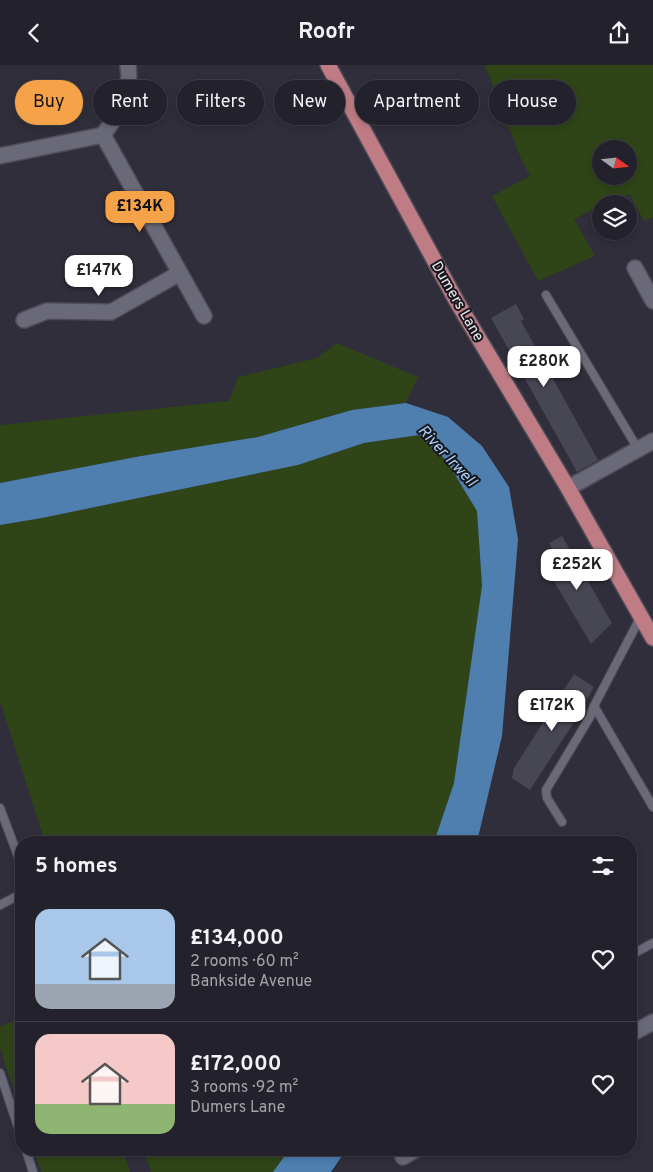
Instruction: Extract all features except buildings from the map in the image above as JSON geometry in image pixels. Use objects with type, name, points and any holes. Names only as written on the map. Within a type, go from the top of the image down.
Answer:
[{"type":"main road","name":"Dumers Lane","points":[[328,65],[457,302],[568,488],[653,638]]},
{"type":"street","points":[[0,155],[103,135],[125,103],[130,81],[128,65]]},
{"type":"street","points":[[103,135],[204,316]]},
{"type":"street","points":[[635,268],[653,301]]},
{"type":"street","points":[[24,320],[47,311],[112,312],[180,273]]},
{"type":"street","points":[[568,488],[653,441]]},
{"type":"street","points":[[637,1031],[653,1022]]},
{"type":"lane","points":[[546,295],[638,449]]},
{"type":"lane","points":[[562,822],[547,798],[546,790],[590,717],[594,705],[640,617]]},
{"type":"lane","points":[[594,705],[653,807]]},
{"type":"lane","points":[[0,808],[15,848]]},
{"type":"lane","points":[[0,905],[15,897]]},
{"type":"lane","points":[[637,952],[653,943]]},
{"type":"lane","points":[[0,1073],[15,1118]]},
{"type":"lane","points":[[28,1156],[33,1172]]},
{"type":"green space","points":[[485,65],[653,65],[653,217],[644,221],[637,208],[637,195],[592,195],[592,210],[574,219],[595,256],[538,281],[492,196],[530,176],[521,159],[508,125],[576,125],[576,80],[491,80]]},
{"type":"green space","points":[[337,343],[418,377],[406,403],[352,410],[258,437],[141,456],[0,483],[0,425],[229,401],[238,377],[317,358]]},
{"type":"green space","points":[[419,435],[446,460],[477,511],[482,586],[454,783],[436,836],[43,836],[0,701],[0,525],[298,465],[364,443]]},
{"type":"green space","points":[[15,1020],[15,1094],[0,1048],[0,1027]]},
{"type":"green space","points":[[36,1156],[125,1156],[130,1172],[41,1172]]},
{"type":"green space","points":[[146,1156],[285,1156],[273,1172],[151,1172]]},
{"type":"water","name":"River Irwell","points":[[406,403],[448,417],[482,446],[509,487],[518,539],[502,736],[478,836],[436,836],[454,783],[482,586],[477,511],[446,460],[419,435],[364,443],[298,465],[0,525],[0,483],[141,456],[258,437],[352,410]]},
{"type":"water","points":[[285,1156],[342,1156],[331,1172],[273,1172]]}]
